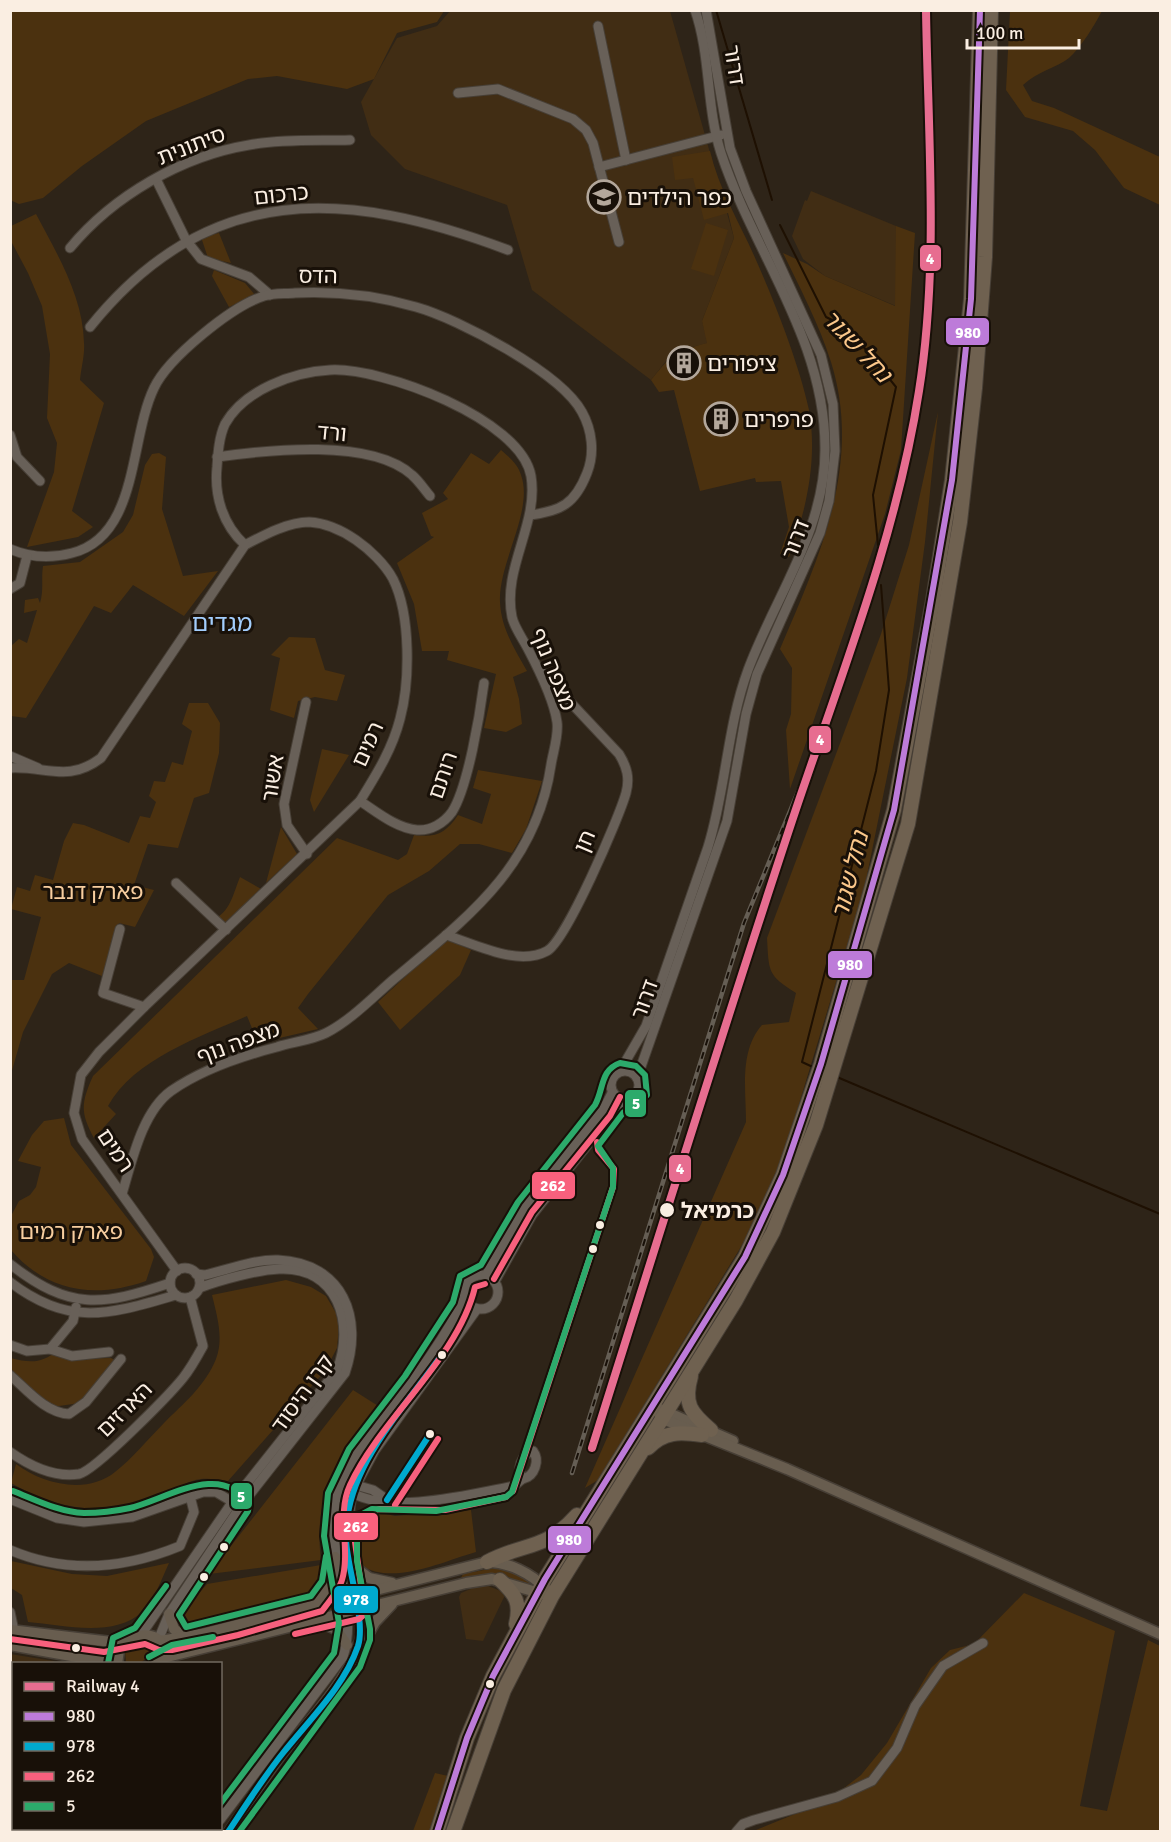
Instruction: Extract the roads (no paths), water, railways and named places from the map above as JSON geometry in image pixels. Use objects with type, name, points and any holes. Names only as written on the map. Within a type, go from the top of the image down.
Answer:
[{"type":"highway","points":[[975,10],[983,103]]},
{"type":"highway","points":[[437,1832],[474,1718],[539,1588],[745,1257],[786,1167],[825,1072],[908,824],[960,522],[982,310],[983,103],[980,10]]},
{"type":"highway","points":[[983,103],[993,10]]},
{"type":"highway","points":[[453,1832],[504,1690],[552,1596],[752,1273],[773,1232],[805,1155],[825,1072]]},
{"type":"highway","points":[[693,1370],[689,1404],[693,1415],[707,1433]]},
{"type":"highway","points":[[636,1460],[665,1435],[683,1432],[707,1433]]},
{"type":"highway","points":[[487,1562],[503,1554],[548,1541],[558,1535],[604,1484]]},
{"type":"highway","points":[[500,1580],[516,1595],[519,1604],[513,1637]]},
{"type":"main road","points":[[653,1407],[787,1469],[1161,1634]]},
{"type":"main road","points":[[316,1604],[330,1585],[335,1557]]},
{"type":"main road","points":[[348,1562],[369,1578],[395,1584]]},
{"type":"main road","points":[[12,1630],[120,1643],[141,1635],[160,1640],[183,1637],[487,1562],[509,1565],[552,1596]]},
{"type":"main road","points":[[160,1640],[157,1661],[466,1583],[500,1580],[539,1588]]},
{"type":"main road","points":[[352,1662],[383,1610],[396,1600]]},
{"type":"main road","points":[[169,1614],[174,1629],[183,1637]]},
{"type":"main road","points":[[314,1620],[336,1629],[347,1645]]},
{"type":"main road","points":[[116,1662],[120,1643]]},
{"type":"main road","points":[[10,1645],[105,1662]]},
{"type":"street","name":"דרור","points":[[620,1071],[646,1026],[708,847],[717,819],[736,713],[748,670],[811,530],[819,499],[825,459],[823,406],[812,358],[736,195],[695,10]]},
{"type":"street","name":"דרור","points":[[637,1078],[727,821],[746,714],[757,674],[820,533],[829,501],[835,451],[833,404],[821,355],[722,135],[706,10]]},
{"type":"street","points":[[598,26],[626,160]]},
{"type":"street","points":[[458,93],[498,89],[573,119],[586,130],[593,143],[619,242]]},
{"type":"street","points":[[599,167],[722,135]]},
{"type":"street","name":"סיתונית","points":[[70,248],[87,227],[117,204],[156,179],[212,154],[250,145],[350,140]]},
{"type":"street","points":[[156,179],[186,240],[201,259],[249,276],[270,295]]},
{"type":"street","name":"כרכום","points":[[90,327],[138,277],[186,240],[223,224],[262,212],[302,208],[357,211],[408,219],[454,230],[508,250]]},
{"type":"street","name":"הדס","points":[[10,549],[27,556],[58,557],[78,552],[114,525],[122,507],[146,408],[155,385],[183,352],[224,316],[270,295],[313,292],[364,296],[417,307],[472,328],[516,355],[565,391],[582,411],[590,432],[589,469],[578,493],[568,503],[556,511],[530,515]]},
{"type":"street","name":"מצפה נוף","points":[[122,1194],[151,1115],[170,1092],[212,1070],[271,1048],[326,1033],[469,918],[502,880],[534,827],[548,790],[557,724],[537,666],[512,619],[511,585],[530,515],[533,492],[531,471],[524,456],[514,444],[494,428],[431,395],[365,374],[332,370],[296,377],[253,394],[225,424],[217,457],[216,480],[219,502],[235,535],[245,545]]},
{"type":"street","points":[[10,435],[17,457],[40,481]]},
{"type":"street","name":"ורד","points":[[217,457],[260,451],[323,449],[369,456],[411,474],[430,496]]},
{"type":"street","name":"רמים","points":[[10,768],[40,769],[67,774],[91,766],[101,758],[245,545],[270,532],[309,522],[341,530],[369,549],[393,579],[404,617],[407,658],[405,691],[391,747],[360,801],[144,1007],[99,1052],[81,1075],[74,1113],[82,1139],[177,1271]]},
{"type":"street","points":[[10,589],[20,583],[27,556]]},
{"type":"street","name":"חן","points":[[446,935],[525,958],[548,950],[564,932],[580,900],[626,792],[628,768],[619,754],[537,666]]},
{"type":"street","name":"רותם","points":[[360,801],[402,827],[417,830],[438,825],[452,812],[478,725],[484,683]]},
{"type":"street","name":"אשור","points":[[306,702],[284,804],[287,825],[307,854]]},
{"type":"street","name":"רמים","points":[[10,756],[40,769]]},
{"type":"street","points":[[176,883],[226,930]]},
{"type":"street","points":[[120,929],[104,993],[144,1007]]},
{"type":"street","points":[[486,1275],[520,1214],[603,1110],[612,1093],[611,1081],[620,1071],[630,1071],[637,1078],[638,1092],[631,1098],[623,1100],[532,1215],[495,1281]]},
{"type":"street","points":[[612,1093],[623,1100]]},
{"type":"street","name":"קרן היסוד","points":[[160,1640],[169,1614],[237,1504],[345,1374],[353,1352],[353,1329],[348,1306],[342,1293],[333,1282],[307,1265],[276,1260],[205,1275],[196,1274]]},
{"type":"street","points":[[10,1264],[35,1284],[77,1300],[96,1302],[131,1297],[170,1283],[177,1271],[185,1268],[196,1274],[199,1288],[190,1297],[182,1298],[176,1295],[170,1283]]},
{"type":"street","name":"קרן היסוד","points":[[141,1635],[337,1370],[345,1351],[346,1329],[341,1308],[328,1288],[306,1272],[278,1269],[199,1288]]},
{"type":"street","points":[[479,1274],[486,1275],[495,1281],[499,1289],[495,1303],[484,1309],[470,1306],[465,1297],[464,1287],[467,1281],[479,1274]]},
{"type":"street","points":[[10,1281],[27,1294],[75,1313],[111,1313],[176,1295]]},
{"type":"street","name":"הארזים","points":[[10,1452],[26,1464],[51,1473],[80,1474],[101,1460],[184,1377],[203,1346],[190,1297]]},
{"type":"street","points":[[228,1832],[280,1757],[352,1662],[361,1638],[335,1557],[334,1511],[341,1483],[357,1454],[435,1346],[465,1297]]},
{"type":"street","points":[[50,1349],[73,1321],[77,1300]]},
{"type":"street","points":[[349,1596],[348,1511],[354,1489],[365,1465],[443,1353],[477,1309]]},
{"type":"street","points":[[10,1345],[27,1351],[50,1349],[72,1356],[109,1352]]},
{"type":"street","points":[[435,1346],[443,1353]]},
{"type":"street","points":[[10,1375],[45,1406],[61,1414],[69,1414],[86,1401],[121,1359]]},
{"type":"street","points":[[365,1465],[371,1495]]},
{"type":"street","points":[[341,1483],[387,1500],[444,1501],[514,1486],[522,1479]]},
{"type":"street","points":[[10,1499],[57,1518],[84,1522],[132,1517],[202,1492],[216,1492],[237,1504]]},
{"type":"street","points":[[348,1511],[371,1495]]},
{"type":"street","points":[[10,1550],[54,1565],[86,1567],[154,1556],[180,1546],[195,1512],[190,1496]]},
{"type":"street","points":[[222,1817],[337,1667],[347,1645],[352,1611]]},
{"type":"street","points":[[10,1612],[12,1630]]},
{"type":"street","points":[[736,1832],[743,1824],[837,1797],[872,1781],[897,1748],[915,1706],[943,1666],[983,1643]]},
{"type":"waterway","name":"נחל שגור","points":[[716,10],[772,200]]},
{"type":"waterway","name":"נחל שגור","points":[[780,225],[826,317],[844,326],[896,387],[873,495],[878,545]]},
{"type":"waterway","name":"נחל שגור","points":[[815,1068],[802,1062],[876,771],[889,690],[881,585]]},
{"type":"waterway","name":"נחל שגור","points":[[837,1077],[1160,1214]]},
{"type":"railway","points":[[837,685],[862,627]]},
{"type":"railway","points":[[572,1473],[744,923],[818,743]]},
{"type":"rail line","name":"4","points":[[592,1448],[766,899],[864,609],[896,501],[909,446],[925,344],[931,249],[926,10]]},
{"type":"place","name":"כפר הילדים","points":[[604,197]]},
{"type":"place","name":"ציפורים","points":[[684,363]]},
{"type":"place","name":"פרפרים","points":[[721,419]]},
{"type":"place","name":"כרמיאל","points":[[667,1210]]},
{"type":"district","name":"מגדים","points":[[222,623]]},
{"type":"park label","name":"פארק דנבר","points":[[93,891]]},
{"type":"park label","name":"פארק רמים","points":[[71,1231]]}]
